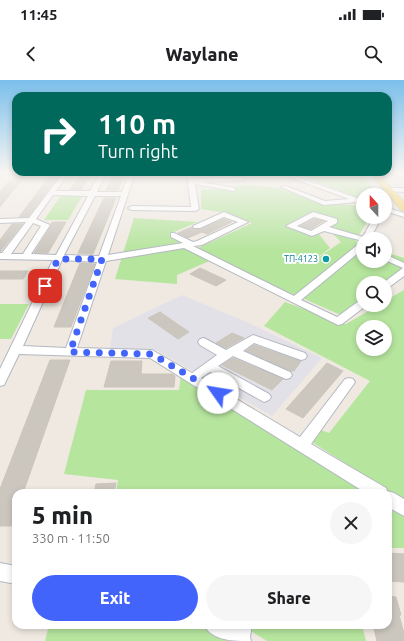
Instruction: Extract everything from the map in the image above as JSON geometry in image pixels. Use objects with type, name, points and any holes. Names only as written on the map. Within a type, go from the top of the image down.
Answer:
[{"type":"main road","points":[[395,199],[403,210]]},
{"type":"street","points":[[2,256],[47,199]]},
{"type":"street","points":[[0,382],[58,259],[93,199]]},
{"type":"street","points":[[70,352],[122,199]]},
{"type":"street","points":[[132,208],[195,209],[194,199]]},
{"type":"street","points":[[314,199],[324,203],[356,202]]},
{"type":"street","points":[[392,209],[403,210]]},
{"type":"street","points":[[2,256],[51,257],[58,259],[102,259],[199,243],[244,222],[224,214],[197,226]]},
{"type":"street","points":[[323,228],[334,221],[313,214],[290,226],[312,234],[323,228],[356,237]]},
{"type":"street","points":[[0,221],[32,220],[46,225],[26,256]]},
{"type":"street","points":[[174,235],[187,244],[338,322],[356,308]]},
{"type":"street","points":[[295,300],[356,252]]},
{"type":"street","points":[[392,260],[404,266]]},
{"type":"street","points":[[392,280],[404,271]]},
{"type":"street","points":[[193,378],[209,366],[253,339],[301,356]]},
{"type":"street","points":[[204,342],[286,375]]},
{"type":"street","points":[[16,350],[152,354],[374,489]]},
{"type":"street","points":[[209,366],[264,397]]},
{"type":"street","points":[[302,445],[349,382]]},
{"type":"street","points":[[392,500],[404,508]]},
{"type":"street","points":[[0,572],[12,574]]},
{"type":"street","points":[[225,629],[241,635]]},
{"type":"shaded area","points":[[182,295],[249,323],[322,358],[272,416],[156,350],[110,350],[113,328]]},
{"type":"green space","points":[[58,199],[80,199],[68,220],[44,220]]},
{"type":"green space","points":[[201,199],[310,199],[324,204],[356,206],[356,224],[366,224],[361,232],[356,232],[356,268],[392,268],[392,254],[404,258],[404,275],[392,285],[392,276],[356,276],[356,312],[358,312],[350,319],[277,287],[275,288],[214,259],[177,275],[177,284],[115,279],[134,218],[198,222],[169,234],[198,248],[252,223],[231,214],[201,209]],"holes":[[[311,212],[338,220],[327,228],[341,242],[306,266],[330,248],[319,234],[312,236],[284,226]]]},
{"type":"green space","points":[[404,290],[404,501],[392,493],[392,489],[385,489],[312,442],[321,430],[329,433],[370,381],[264,326],[285,302],[346,324],[367,312],[392,312],[392,297]]},
{"type":"green space","points":[[0,304],[29,304],[11,339],[0,339]]},
{"type":"green space","points":[[181,375],[365,489],[117,489],[118,480],[64,474],[86,390],[179,390]]},
{"type":"green space","points":[[392,506],[404,514],[404,548],[392,548]]},
{"type":"green space","points":[[48,629],[208,629],[228,641],[45,641]]},
{"type":"green space","points":[[251,629],[363,629],[366,641],[267,641],[251,631]]},
{"type":"building","points":[[0,199],[6,199],[0,207]]},
{"type":"building","points":[[32,199],[41,199],[28,217],[19,217]]},
{"type":"building","points":[[103,199],[116,199],[93,254],[78,253]]},
{"type":"building","points":[[224,219],[232,222],[207,234],[202,232],[188,238],[178,233],[192,227],[194,230],[201,229]]},
{"type":"building","points":[[314,219],[324,221],[311,229],[301,226]]},
{"type":"building","points":[[52,222],[66,222],[48,253],[34,253],[51,226]]},
{"type":"building","points":[[12,224],[23,224],[0,252],[0,240]]},
{"type":"building","points":[[80,263],[95,264],[71,327],[54,327]]},
{"type":"building","points":[[200,268],[226,280],[216,286],[190,274]]},
{"type":"building","points":[[0,271],[28,271],[23,279],[0,279]]},
{"type":"building","points":[[160,312],[189,332],[178,339],[148,318]]},
{"type":"building","points":[[232,333],[244,338],[226,348],[216,343]]},
{"type":"building","points":[[254,345],[301,361],[294,371],[291,371],[246,351]]},
{"type":"building","points":[[233,358],[283,379],[272,390],[222,365]]},
{"type":"building","points":[[50,360],[70,360],[24,489],[12,489],[11,526],[0,526],[0,489]]},
{"type":"building","points":[[111,361],[142,361],[141,374],[172,374],[175,376],[174,387],[104,387]]},
{"type":"building","points":[[327,363],[343,371],[303,418],[286,409]]},
{"type":"building","points":[[116,483],[115,489],[95,489],[96,484]]},
{"type":"building","points":[[392,553],[404,554],[404,582],[392,581]]},
{"type":"building","points":[[392,596],[396,597],[401,615],[399,615],[404,633],[404,641],[377,641],[374,629],[392,629]]},
{"type":"place","name":"ТП-4123","points":[[326,259]]},
{"type":"route","points":[[45,286],[58,259],[102,259],[70,352],[152,354],[218,393]]}]
